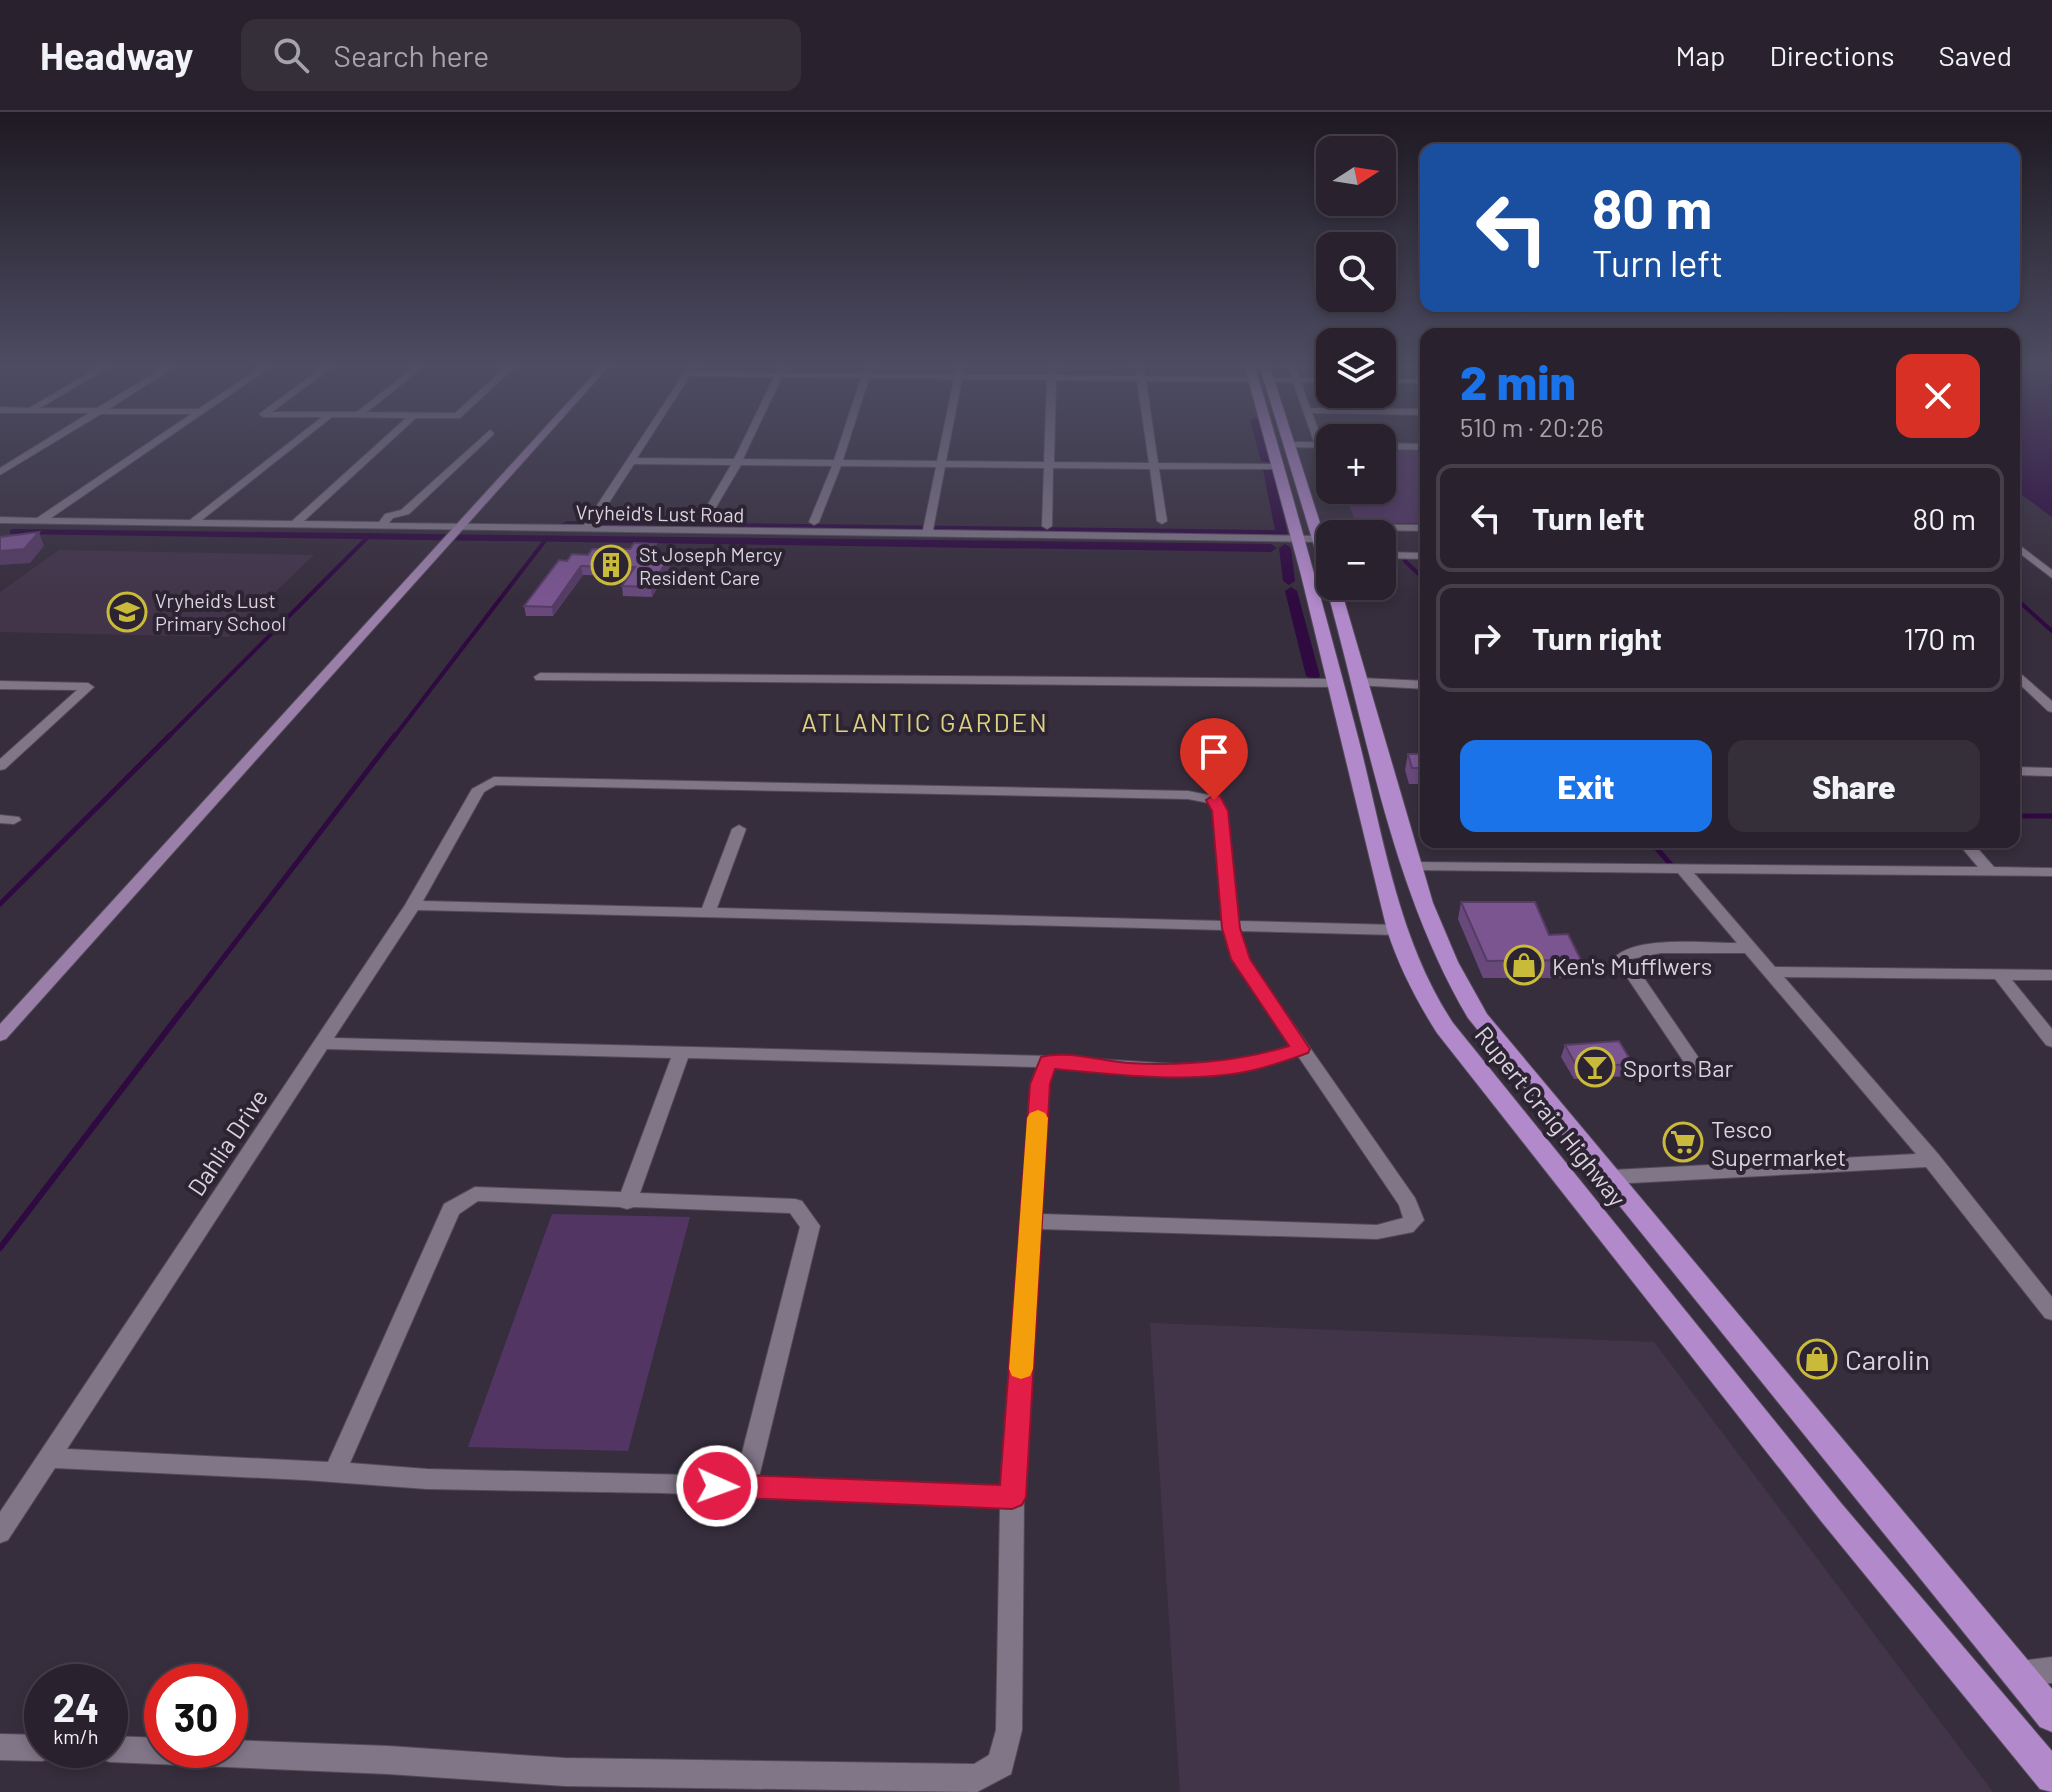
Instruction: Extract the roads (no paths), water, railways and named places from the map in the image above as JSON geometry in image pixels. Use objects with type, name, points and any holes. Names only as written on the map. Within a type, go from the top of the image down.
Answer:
[{"type":"main road","points":[[0,1035],[537,442]]},
{"type":"main road","name":"Rupert Craig Highway","points":[[1274,442],[1279,467],[1316,541]]},
{"type":"main road","name":"Rupert Craig Highway","points":[[1291,445],[1349,682],[1430,926],[1462,992],[1479,1018],[2052,1715]]},
{"type":"main road","name":"Rupert Craig Highway","points":[[1335,600],[1397,930],[1412,972],[1445,1028],[1831,1512],[2052,1777]]},
{"type":"street","points":[[0,472],[48,442]]},
{"type":"street","points":[[39,521],[156,442]]},
{"type":"street","points":[[191,524],[295,442]]},
{"type":"street","points":[[294,525],[384,442]]},
{"type":"street","points":[[105,522],[122,513],[389,516],[405,512],[480,442]]},
{"type":"street","points":[[588,526],[641,442]]},
{"type":"street","points":[[710,509],[747,442]]},
{"type":"street","points":[[814,522],[844,442]]},
{"type":"street","points":[[928,530],[947,442]]},
{"type":"street","points":[[1047,526],[1048,442]]},
{"type":"street","points":[[1150,442],[1162,521]]},
{"type":"street","points":[[1291,445],[1316,445]]},
{"type":"street","points":[[1396,446],[1420,447]]},
{"type":"street","points":[[629,461],[1279,467]]},
{"type":"street","points":[[381,526],[389,516]]},
{"type":"street","name":"Vryheid's Lust Road","points":[[0,520],[381,526],[456,533],[588,526],[1311,535],[1420,528]]},
{"type":"street","points":[[0,534],[19,521]]},
{"type":"street","points":[[2020,536],[2029,536]]},
{"type":"street","points":[[2020,549],[2052,575]]},
{"type":"street","points":[[1396,555],[1420,556]]},
{"type":"street","points":[[2020,564],[2039,564]]},
{"type":"street","points":[[540,677],[1420,685]]},
{"type":"street","points":[[2020,677],[2052,708]]},
{"type":"street","points":[[0,685],[88,687],[0,766]]},
{"type":"street","points":[[2035,691],[2052,691]]},
{"type":"street","points":[[2020,771],[2052,772]]},
{"type":"street","name":"Dahlia Drive","points":[[0,1532],[413,905],[479,789],[494,781],[763,788],[829,785],[1188,795],[1214,800],[1220,811],[1231,928]]},
{"type":"street","points":[[707,914],[739,829]]},
{"type":"street","points":[[1969,848],[1990,872]]},
{"type":"street","points":[[1411,866],[2052,872]]},
{"type":"street","points":[[1683,869],[1747,948],[1932,1160],[2052,1312]]},
{"type":"street","points":[[413,905],[1397,930]]},
{"type":"street","points":[[1031,1221],[1377,1232],[1406,1227],[1414,1220],[1408,1203],[1240,959],[1231,928]]},
{"type":"street","points":[[1698,1070],[1622,958],[1630,952],[1647,950],[1747,948]]},
{"type":"street","points":[[1768,972],[2052,975]]},
{"type":"street","points":[[2000,975],[2052,1041]]},
{"type":"street","points":[[323,1043],[1048,1062],[1131,1070],[1251,1064],[1301,1049]]},
{"type":"street","points":[[627,1202],[682,1051]]},
{"type":"street","points":[[128,1750],[373,1759],[565,1772],[977,1778],[1001,1764],[1009,1730],[1012,1497],[1040,1084],[1048,1062]]},
{"type":"street","points":[[1612,1177],[1932,1160]]},
{"type":"street","points":[[335,1472],[451,1209],[475,1194],[795,1206],[810,1226],[745,1487]]},
{"type":"street","points":[[48,1458],[427,1479],[1012,1497]]},
{"type":"street","points":[[2017,1674],[2052,1670]]},
{"type":"street","points":[[0,1747],[24,1748]]},
{"type":"waterway","points":[[1261,442],[1266,461]]},
{"type":"waterway","points":[[567,524],[1282,534],[1268,470]]},
{"type":"waterway","points":[[14,532],[1271,548]]},
{"type":"waterway","points":[[170,735],[370,535]]},
{"type":"waterway","points":[[394,737],[547,538]]},
{"type":"waterway","points":[[1285,548],[1289,581]]},
{"type":"waterway","points":[[1405,561],[1420,575]]},
{"type":"waterway","points":[[1291,591],[1313,676]]},
{"type":"waterway","points":[[2020,602],[2052,631]]},
{"type":"waterway","points":[[0,904],[170,735]]},
{"type":"waterway","points":[[187,1005],[395,735]]},
{"type":"waterway","points":[[2020,816],[2052,816]]},
{"type":"waterway","points":[[1656,848],[1673,867]]},
{"type":"waterway","points":[[0,1248],[188,1003]]},
{"type":"place","name":"St Joseph Mercy Resident Care","points":[[611,565]]},
{"type":"place","name":"Vryheid's Lust Primary School","points":[[127,612]]},
{"type":"place","name":"Ken's Mufflwers","points":[[1524,965]]},
{"type":"place","name":"Sports Bar","points":[[1595,1067]]},
{"type":"place","name":"Tesco Supermarket","points":[[1683,1142]]},
{"type":"place","name":"Carolin","points":[[1817,1359]]},
{"type":"district","name":"ATLANTIC GARDEN","points":[[925,721]]}]
